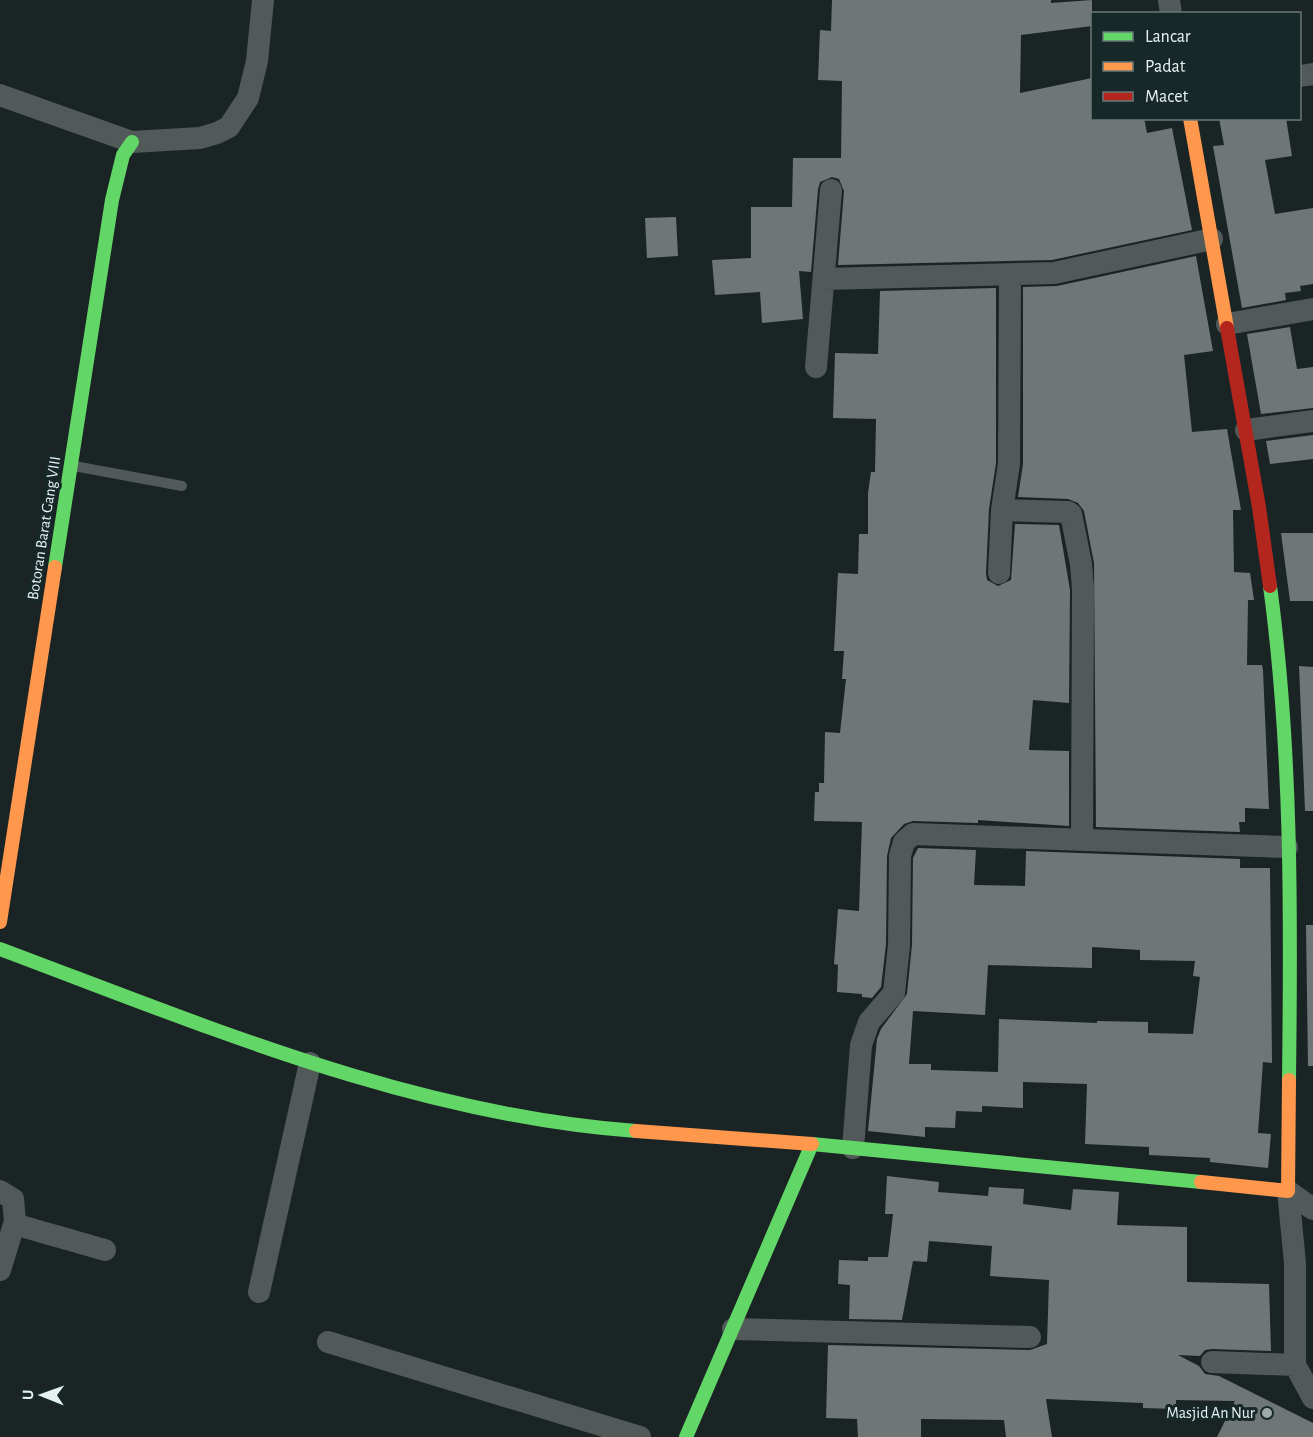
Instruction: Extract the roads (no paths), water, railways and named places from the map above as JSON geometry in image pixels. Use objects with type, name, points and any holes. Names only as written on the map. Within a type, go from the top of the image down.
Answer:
[{"type":"street","points":[[0,95],[132,142],[200,138],[229,127],[248,98],[257,61],[263,0]]},
{"type":"street","points":[[1190,120],[1268,563],[1281,668],[1290,1025],[1288,1191],[1295,1263],[1295,1365],[1313,1398]]},
{"type":"street","name":"Botoran Barat Gang VIII","points":[[0,922],[113,192],[123,155],[132,142]]},
{"type":"street","points":[[816,367],[831,190]]},
{"type":"street","points":[[824,279],[1010,276],[1072,270],[1212,239]]},
{"type":"street","points":[[999,573],[1002,510],[1009,464],[1010,276]]},
{"type":"street","points":[[1227,324],[1313,309]]},
{"type":"street","points":[[1246,430],[1313,421]]},
{"type":"street","points":[[1002,510],[1068,512],[1071,514],[1083,590],[1082,839]]},
{"type":"street","points":[[853,1148],[861,1045],[869,1022],[894,993],[899,945],[900,856],[904,842],[913,834],[1287,847]]},
{"type":"street","points":[[0,949],[310,1064],[450,1103],[578,1127],[812,1144],[1288,1191],[1313,1209]]},
{"type":"street","points":[[258,1292],[310,1064]]},
{"type":"street","points":[[686,1437],[812,1144]]},
{"type":"street","points":[[0,1191],[12,1199],[14,1224],[0,1270]]},
{"type":"street","points":[[14,1224],[105,1250]]},
{"type":"street","points":[[733,1329],[1030,1337]]},
{"type":"street","points":[[328,1342],[640,1437]]},
{"type":"street","points":[[1212,1362],[1295,1365]]},
{"type":"lane","points":[[70,465],[182,486]]},
{"type":"place","name":"Masjid An Nur","points":[[1267,1413]]}]
